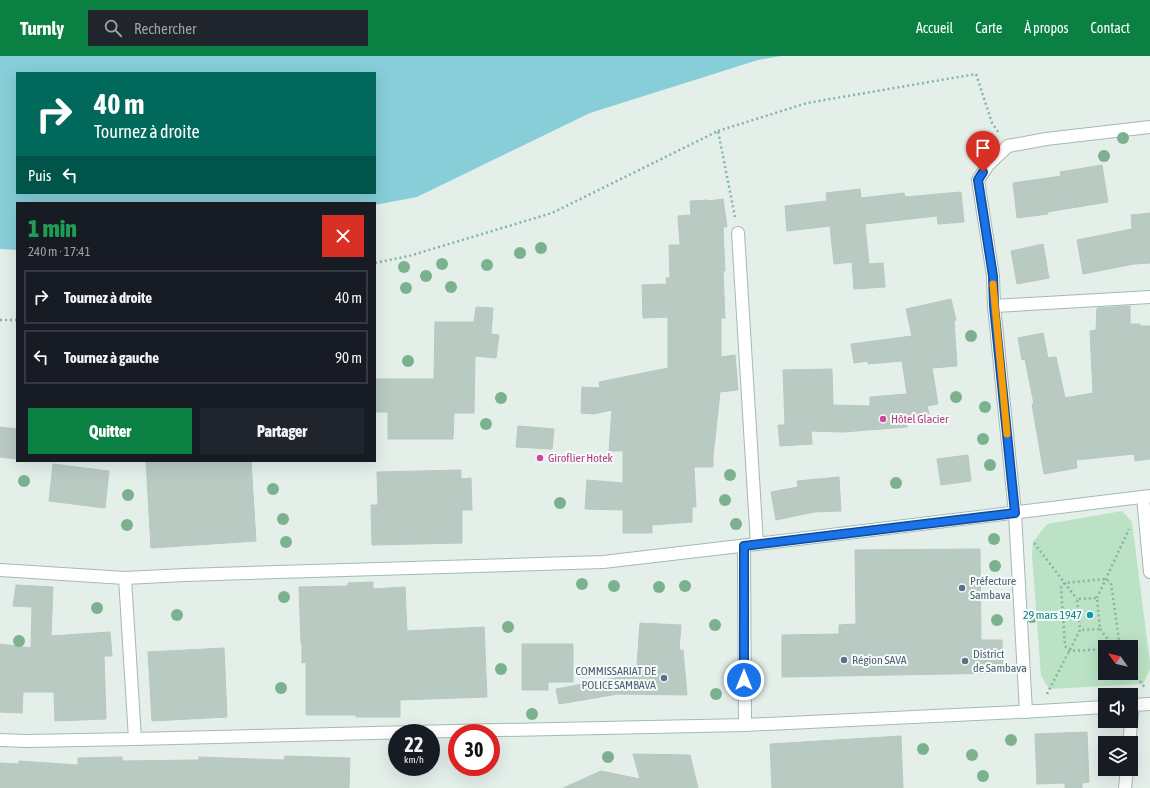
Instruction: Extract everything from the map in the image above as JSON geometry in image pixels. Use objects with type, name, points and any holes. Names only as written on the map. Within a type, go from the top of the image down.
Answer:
[{"type":"street","points":[[1026,712],[1015,513],[994,306],[993,276],[978,180],[988,165],[1008,146],[1046,139],[1150,127]]},
{"type":"street","points":[[738,233],[757,544]]},
{"type":"street","points":[[994,306],[1150,297]]},
{"type":"street","points":[[0,570],[125,578],[603,562],[1147,496],[1150,572]]},
{"type":"street","points":[[744,546],[744,725]]},
{"type":"street","points":[[125,578],[135,739]]},
{"type":"street","points":[[1138,705],[1150,704]]},
{"type":"street","points":[[0,740],[135,739],[454,730],[744,725],[1098,707]]},
{"type":"street","points":[[1125,788],[1126,776]]},
{"type":"path","points":[[376,263],[409,256],[552,213],[718,131],[807,103],[976,74],[992,122],[1008,146]]},
{"type":"path","points":[[718,131],[738,233]]},
{"type":"path","points":[[0,320],[16,320]]},
{"type":"path","points":[[1109,640],[1100,629],[1097,598],[1129,529]]},
{"type":"path","points":[[1033,542],[1077,599],[1080,630],[1039,711]]},
{"type":"path","points":[[1098,648],[1070,650],[1065,646],[1060,586],[1065,583],[1106,580],[1111,583],[1119,640]]},
{"type":"path","points":[[1077,599],[1097,598]]},
{"type":"path","points":[[1080,630],[1100,629]]},
{"type":"path","points":[[1138,678],[1146,689]]},
{"type":"green space","points":[[1122,511],[1132,522],[1150,663],[1150,669],[1143,684],[1049,689],[1041,676],[1032,555],[1033,542],[1047,524]]},
{"type":"water","points":[[0,56],[781,56],[758,60],[590,113],[417,197],[376,205],[376,202],[16,202],[16,250],[0,249]]},
{"type":"building","points":[[1102,165],[1108,202],[1047,212],[1048,214],[1017,218],[1013,183],[1061,176],[1060,172]]},
{"type":"building","points":[[860,189],[861,198],[904,193],[905,197],[961,192],[964,222],[938,224],[937,216],[865,224],[869,264],[883,263],[885,287],[854,289],[852,262],[834,264],[830,226],[787,231],[785,206],[827,201],[826,193]]},
{"type":"building","points":[[723,199],[727,227],[723,227],[725,318],[721,318],[721,357],[735,355],[738,390],[720,392],[713,467],[694,467],[696,507],[692,507],[692,522],[652,525],[652,533],[623,533],[623,510],[585,509],[587,480],[623,483],[623,451],[609,451],[612,410],[594,414],[581,413],[582,387],[600,388],[599,382],[668,368],[668,317],[643,318],[642,285],[667,284],[666,278],[670,278],[669,245],[680,245],[678,216],[691,215],[690,201]]},
{"type":"building","points":[[1150,213],[1150,263],[1134,264],[1083,274],[1077,240],[1132,229],[1131,215]]},
{"type":"building","points":[[1043,244],[1049,278],[1017,284],[1011,251]]},
{"type":"building","points":[[951,299],[956,320],[954,321],[957,366],[932,368],[938,404],[927,406],[929,414],[907,417],[907,427],[843,432],[811,431],[812,444],[780,446],[778,425],[785,425],[783,370],[832,369],[833,405],[870,406],[870,397],[907,394],[902,361],[868,364],[868,361],[854,363],[851,344],[912,336],[906,309]]},
{"type":"building","points":[[1130,306],[1130,324],[1150,326],[1150,459],[1135,461],[1134,454],[1076,460],[1077,468],[1044,474],[1032,404],[1034,404],[1025,359],[1022,360],[1018,338],[1043,333],[1048,358],[1056,357],[1065,398],[1093,393],[1090,331],[1096,330],[1097,308]]},
{"type":"building","points":[[476,307],[493,308],[491,334],[499,335],[496,358],[475,356],[474,413],[454,413],[453,439],[388,439],[388,412],[376,412],[376,379],[434,379],[435,322],[474,322]]},
{"type":"building","points":[[518,426],[554,429],[552,449],[516,447]]},
{"type":"building","points":[[0,427],[16,429],[16,459],[0,457]]},
{"type":"building","points":[[968,455],[971,481],[941,485],[937,459]]},
{"type":"building","points":[[146,462],[251,462],[256,541],[151,548]]},
{"type":"building","points":[[53,464],[109,471],[105,508],[49,501]]},
{"type":"building","points":[[461,470],[461,479],[471,478],[472,510],[462,510],[462,543],[372,545],[371,505],[378,505],[377,472]]},
{"type":"building","points":[[839,477],[841,511],[814,512],[776,520],[771,492],[798,487],[797,481]]},
{"type":"building","points":[[980,549],[981,640],[1002,640],[1003,673],[782,677],[782,635],[839,634],[839,625],[856,624],[855,550]]},
{"type":"building","points":[[373,582],[373,589],[405,587],[407,631],[484,627],[487,697],[400,700],[400,717],[306,715],[306,662],[302,663],[299,587],[348,586],[348,583]]},
{"type":"building","points":[[16,585],[53,587],[51,636],[110,632],[112,656],[104,656],[106,719],[55,721],[54,692],[23,692],[22,713],[0,712],[0,644],[31,648],[32,607],[13,606]]},
{"type":"building","points":[[640,623],[681,625],[679,650],[683,650],[687,695],[618,694],[559,704],[556,689],[626,676],[626,666],[637,666]]},
{"type":"building","points":[[522,644],[573,644],[573,682],[548,682],[548,690],[522,690]]},
{"type":"building","points":[[224,648],[227,717],[152,721],[148,652]]},
{"type":"building","points":[[1087,732],[1089,782],[1082,783],[1082,788],[1065,788],[1065,783],[1037,784],[1035,734]]},
{"type":"building","points":[[901,736],[903,788],[772,788],[770,744]]},
{"type":"building","points":[[633,754],[690,755],[698,788],[563,788],[601,771],[640,779]]},
{"type":"building","points":[[285,756],[350,758],[349,788],[0,788],[0,763],[19,764],[19,761],[78,765],[78,758],[122,757],[122,761],[199,760],[199,757],[284,760]]},
{"type":"slow traffic","points":[[993,284],[1007,434]]},
{"type":"place","name":"Hôtel Glacier","points":[[883,419]]},
{"type":"place","name":"Giroflier Hotek","points":[[540,458]]},
{"type":"place","name":"Préfecture Sambava","points":[[962,588]]},
{"type":"place","name":"29 mars 1947","points":[[1090,615]]},
{"type":"place","name":"Région SAVA","points":[[844,660]]},
{"type":"place","name":"District de Sambava","points":[[965,661]]},
{"type":"place","name":"COMMISSARIAT DE POLICE SAMBAVA","points":[[664,678]]},
{"type":"route","points":[[744,680],[744,546],[1015,513],[994,306],[993,276],[978,180],[983,172]]}]
